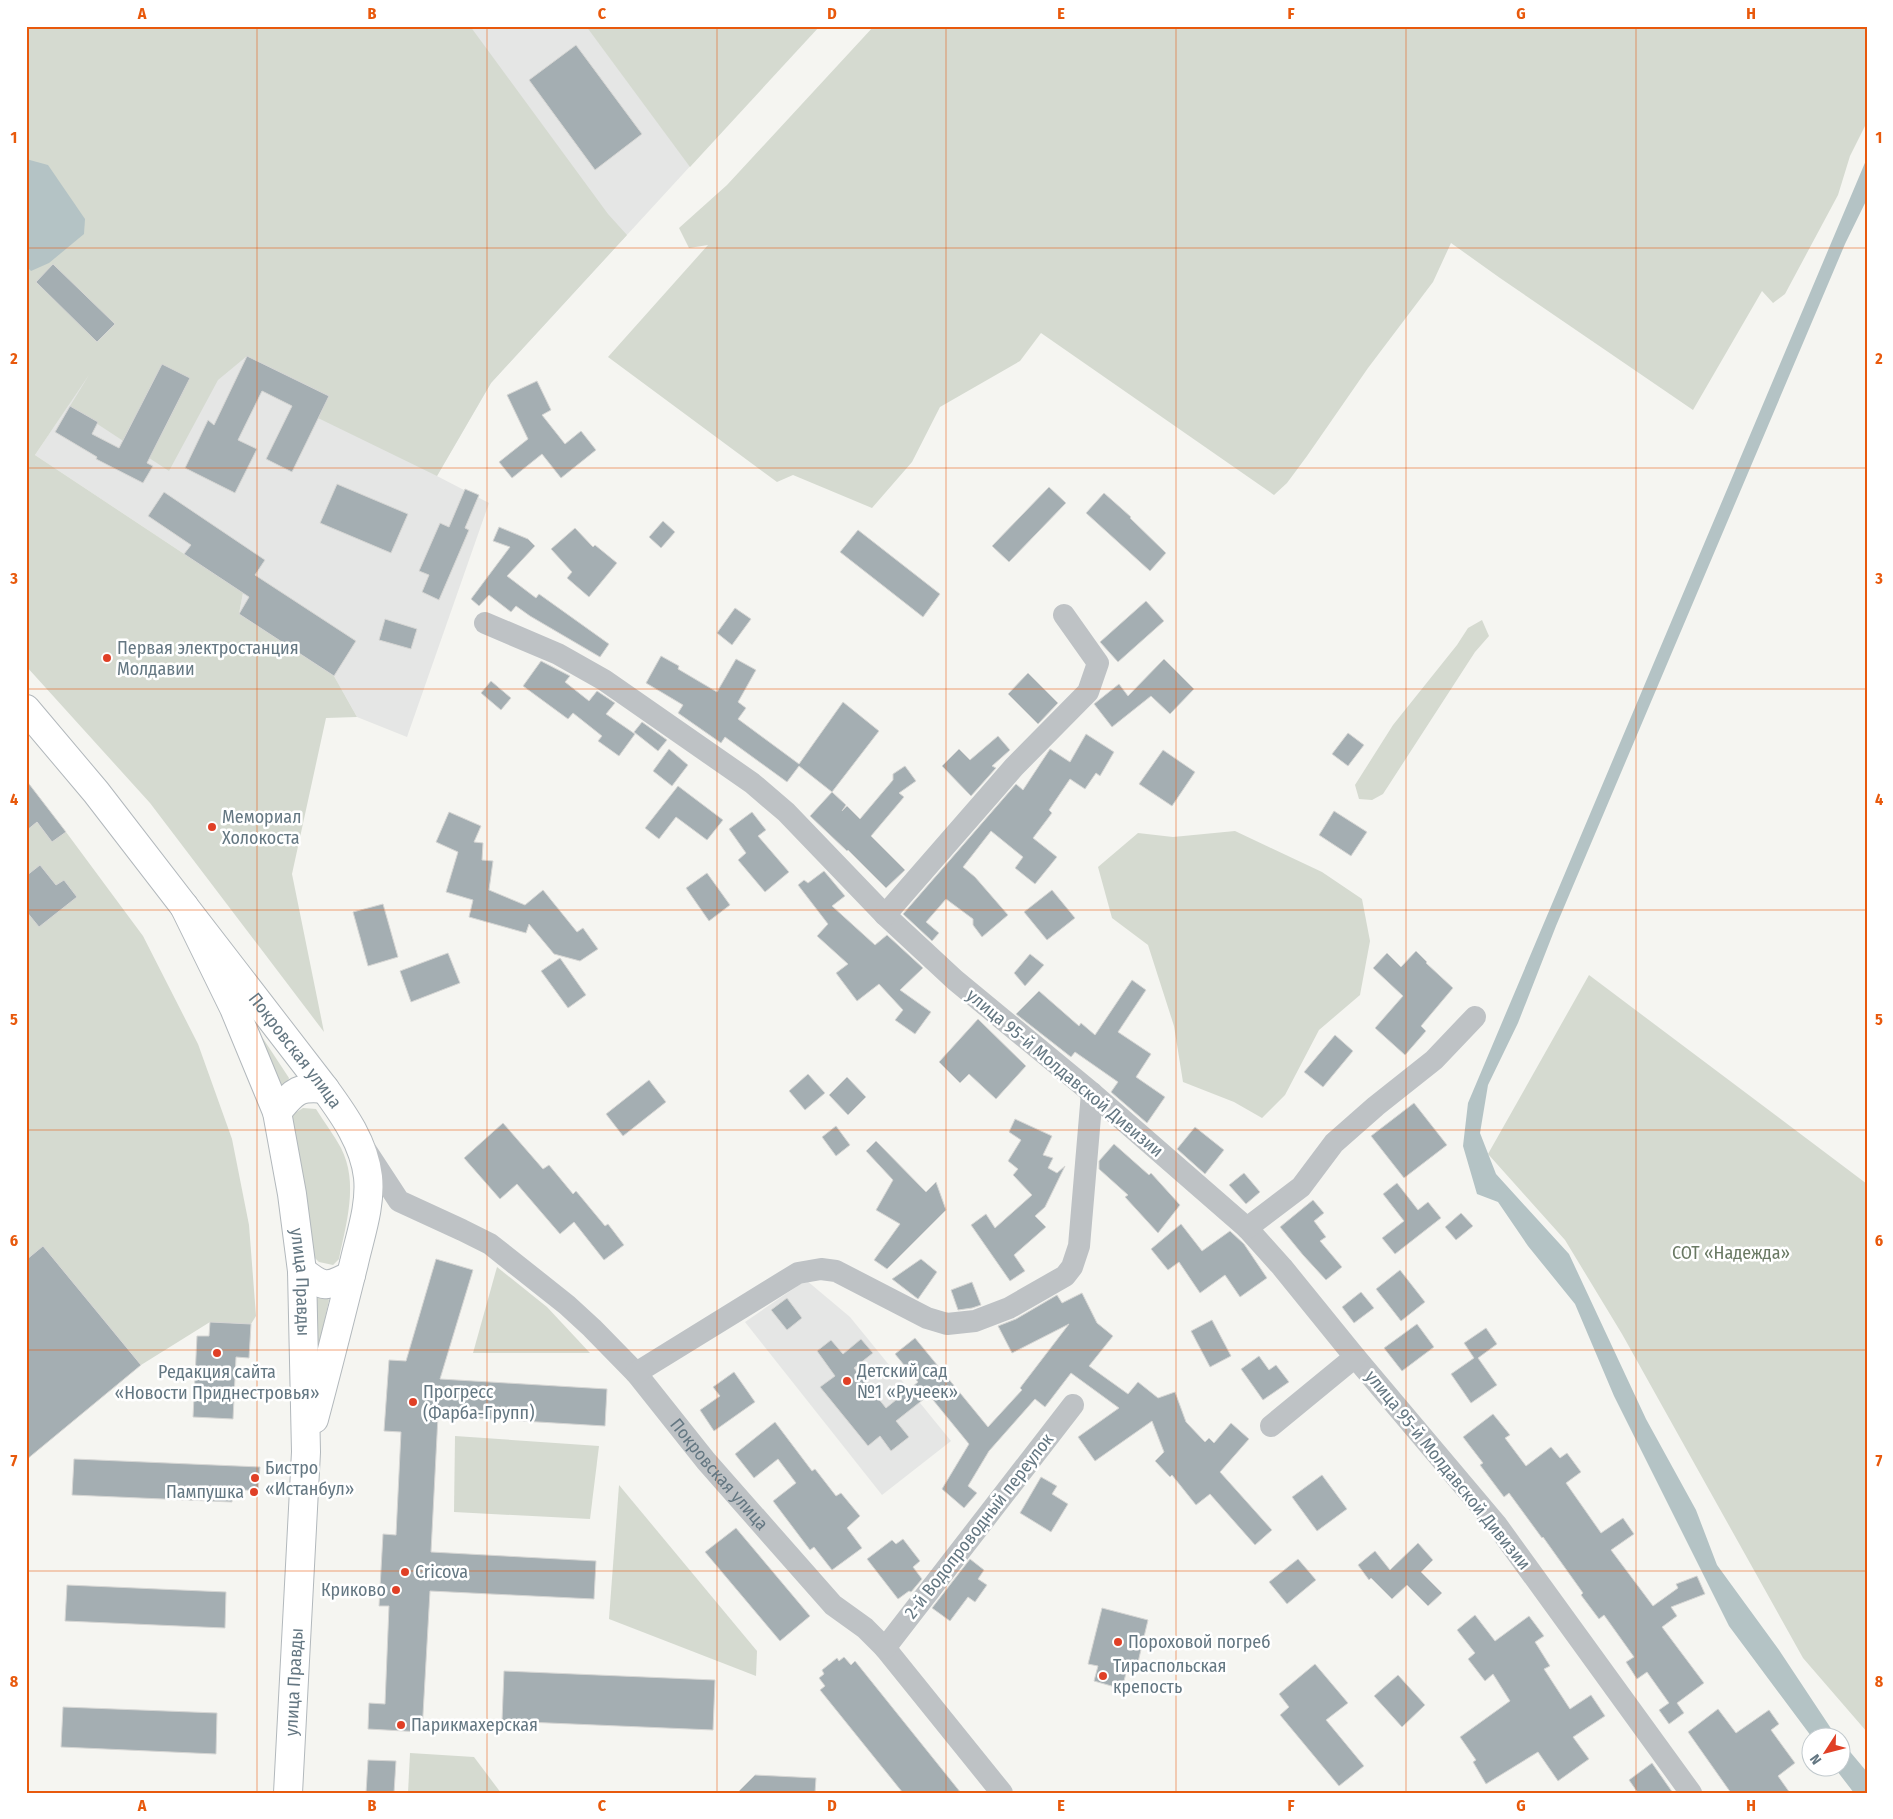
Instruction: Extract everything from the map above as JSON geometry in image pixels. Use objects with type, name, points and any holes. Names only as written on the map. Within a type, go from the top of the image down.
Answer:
[{"type":"main road","name":"Покровская улица","points":[[26,710],[96,792],[325,1089],[340,1109],[353,1132]]},
{"type":"main road","name":"Покровская улица","points":[[184,906],[234,1008],[277,1112]]},
{"type":"main road","points":[[277,1112],[294,1092],[309,1087],[325,1089]]},
{"type":"main road","name":"улица Правды","points":[[277,1112],[291,1186],[302,1271],[306,1452],[288,1793]]},
{"type":"main road","name":"улица Правды","points":[[306,1452],[364,1218],[368,1178],[363,1153],[353,1132]]},
{"type":"main road","points":[[302,1271],[317,1283],[332,1285],[351,1275]]},
{"type":"street","points":[[885,915],[1014,767],[1088,692],[1098,662],[1064,615]]},
{"type":"street","name":"улица 95-й Молдавской Дивизии","points":[[485,623],[558,654],[604,680],[752,783],[786,812],[885,915],[955,980],[1092,1093],[1247,1228],[1282,1267],[1496,1524],[1691,1793]]},
{"type":"street","points":[[1247,1228],[1301,1187],[1334,1143],[1376,1106],[1434,1060],[1475,1017]]},
{"type":"street","points":[[636,1373],[798,1273],[821,1269],[836,1272],[927,1318],[947,1324],[975,1321],[1009,1308],[1065,1276],[1072,1267],[1079,1246],[1092,1093]]},
{"type":"street","name":"Покровская улица","points":[[353,1132],[398,1200],[490,1244],[568,1305],[636,1373],[706,1461],[833,1605],[865,1628],[885,1648],[1002,1793]]},
{"type":"street","points":[[364,1218],[386,1203],[398,1200]]},
{"type":"street","points":[[1271,1426],[1355,1357]]},
{"type":"street","name":"2-й Водопроводный переулок","points":[[885,1648],[1073,1405]]},
{"type":"shaded area","points":[[26,26],[819,26],[491,383],[437,476],[489,503],[407,737],[357,717],[334,676],[239,614],[243,593],[35,455],[104,352]]},
{"type":"shaded area","points":[[1867,158],[1867,199],[1845,244],[1556,926],[1518,1023],[1488,1085],[1480,1133],[1496,1174],[1569,1254],[1646,1419],[1696,1510],[1717,1565],[1779,1650],[1829,1726],[1804,1726],[1729,1626],[1614,1396],[1575,1304],[1528,1246],[1498,1202],[1477,1194],[1463,1146],[1468,1103]]},
{"type":"shaded area","points":[[26,159],[48,165],[85,219],[84,234],[49,263],[31,271],[26,266]]},
{"type":"shaded area","name":"Детский сад №1 «Ручеек»","points":[[806,1280],[850,1317],[951,1441],[882,1495],[745,1322]]},
{"type":"shaded area","points":[[1850,1752],[1867,1772],[1867,1793],[1854,1793],[1841,1776],[1850,1776]]},
{"type":"green space","points":[[26,26],[470,26],[608,214],[627,235],[491,383],[437,476],[318,418],[329,396],[247,356],[218,380],[169,471],[70,406],[89,375],[35,455],[243,593],[239,614],[334,676],[357,717],[326,718],[292,874],[324,1032],[150,803],[26,666]]},
{"type":"green space","points":[[586,26],[819,26],[819,27],[690,167]]},
{"type":"green space","points":[[874,26],[1867,26],[1867,122],[1850,156],[1838,195],[1785,294],[1773,303],[1762,291],[1693,410],[1451,243],[1433,282],[1368,368],[1287,483],[1274,495],[1041,333],[1020,361],[940,407],[912,462],[872,508],[793,475],[777,482],[608,357],[708,245],[689,248],[679,228],[727,185]]},
{"type":"green space","points":[[1482,620],[1489,636],[1475,652],[1383,794],[1372,800],[1359,799],[1355,785],[1393,725],[1457,645],[1468,628]]},
{"type":"green space","points":[[37,822],[52,842],[66,832],[143,936],[198,1044],[232,1139],[249,1225],[256,1316],[251,1324],[210,1322],[141,1365],[43,1246],[26,1260],[26,831]]},
{"type":"green space","points":[[1235,831],[1322,872],[1362,899],[1370,941],[1360,995],[1319,1030],[1285,1095],[1262,1118],[1234,1102],[1183,1082],[1174,1026],[1148,945],[1112,918],[1098,867],[1138,833],[1173,837]]},
{"type":"green space","name":"СОТ «Надежда»","points":[[1589,975],[1867,1184],[1867,1732],[1803,1658],[1622,1334],[1565,1240],[1488,1154]]},
{"type":"green space","points":[[262,1037],[289,1078],[286,1087],[280,1087],[276,1082]]},
{"type":"green space","points":[[303,1108],[316,1109],[341,1148],[349,1175],[350,1189],[347,1218],[339,1259],[333,1265],[319,1262],[314,1257],[292,1115]]},
{"type":"green space","points":[[497,1267],[547,1307],[590,1353],[473,1353]]},
{"type":"green space","points":[[323,1294],[329,1300],[318,1350],[316,1298]]},
{"type":"green space","points":[[455,1436],[599,1446],[590,1519],[454,1512]]},
{"type":"green space","points":[[619,1485],[757,1651],[756,1676],[609,1619]]},
{"type":"green space","points":[[410,1753],[474,1757],[501,1793],[408,1793]]},
{"type":"building","points":[[576,45],[642,134],[595,170],[529,80]]},
{"type":"building","points":[[53,264],[115,324],[97,342],[36,282]]},
{"type":"building","points":[[247,356],[329,396],[292,472],[266,459],[292,406],[262,391],[238,440],[257,449],[235,493],[185,468],[208,420],[214,425]]},
{"type":"building","points":[[162,364],[190,378],[147,463],[153,466],[143,483],[96,459],[97,457],[55,432],[70,406],[98,422],[92,434],[119,448]]},
{"type":"building","points":[[537,381],[551,410],[542,415],[565,444],[581,431],[596,450],[561,478],[542,454],[512,478],[499,462],[528,439],[507,395]]},
{"type":"building","points":[[337,484],[408,514],[391,553],[320,523]]},
{"type":"building","points":[[1049,487],[1066,503],[1009,562],[992,546]]},
{"type":"building","points":[[465,489],[479,495],[465,528],[469,530],[439,600],[422,592],[429,575],[419,571],[440,523],[449,527]]},
{"type":"building","points":[[164,492],[265,560],[255,575],[356,641],[334,676],[239,614],[249,597],[184,554],[191,545],[148,516]]},
{"type":"building","points":[[1104,493],[1131,517],[1166,553],[1150,571],[1086,513]]},
{"type":"building","points":[[663,521],[675,532],[661,548],[649,537]]},
{"type":"building","points":[[499,527],[528,539],[535,546],[507,576],[536,598],[539,594],[609,644],[600,657],[516,606],[511,612],[489,595],[479,606],[471,599],[510,547],[493,541]]},
{"type":"building","points":[[575,528],[593,547],[595,545],[617,563],[589,597],[567,578],[572,572],[551,549]]},
{"type":"building","points":[[858,530],[940,594],[923,617],[840,552]]},
{"type":"building","points":[[1146,601],[1164,621],[1118,662],[1100,642]]},
{"type":"building","points":[[735,608],[751,619],[732,645],[717,633]]},
{"type":"building","points":[[385,619],[417,629],[411,649],[379,640]]},
{"type":"building","points":[[661,656],[679,666],[678,669],[717,692],[736,659],[756,670],[738,702],[746,708],[738,719],[799,764],[843,702],[879,731],[832,792],[799,766],[787,782],[725,737],[721,743],[678,713],[683,705],[646,683]]},
{"type":"building","points":[[1164,659],[1194,689],[1170,714],[1151,696],[1112,727],[1094,704],[1119,684],[1128,696]]},
{"type":"building","points":[[541,661],[570,676],[565,682],[589,701],[597,691],[615,703],[606,714],[635,734],[619,756],[598,741],[602,736],[573,713],[568,719],[523,686]]},
{"type":"building","points":[[1028,673],[1058,703],[1038,724],[1008,694]]},
{"type":"building","points":[[491,681],[511,698],[501,710],[481,693]]},
{"type":"building","points":[[642,722],[667,740],[658,751],[634,732]]},
{"type":"building","points":[[1348,733],[1364,745],[1348,766],[1332,754]]},
{"type":"building","points":[[1086,734],[1114,752],[1100,776],[1096,773],[1085,789],[1070,779],[1049,810],[1052,813],[1033,838],[1057,857],[1035,884],[1015,868],[1023,857],[991,831],[963,867],[975,877],[1008,915],[982,937],[973,925],[973,919],[946,899],[926,922],[939,933],[932,941],[903,914],[1016,784],[1023,790],[1050,749],[1070,762]]},
{"type":"building","points":[[998,736],[1010,750],[992,766],[996,768],[971,796],[942,766],[959,749],[970,760]]},
{"type":"building","points":[[669,749],[688,765],[672,786],[653,771]]},
{"type":"building","points":[[1163,750],[1195,772],[1172,806],[1139,784]]},
{"type":"building","points":[[905,766],[916,781],[899,793],[904,797],[871,836],[905,870],[886,888],[810,816],[832,792],[846,805],[842,811],[847,806],[860,819],[893,780],[893,774]]},
{"type":"building","points":[[26,780],[66,832],[52,842],[37,822],[26,831]]},
{"type":"building","points":[[678,786],[723,820],[707,840],[676,817],[659,839],[645,828]]},
{"type":"building","points":[[1334,811],[1367,832],[1351,856],[1319,835]]},
{"type":"building","points":[[449,812],[481,826],[474,842],[483,843],[482,860],[493,861],[489,890],[525,905],[543,890],[577,932],[583,928],[598,949],[580,961],[554,954],[529,924],[526,933],[469,917],[473,900],[446,892],[458,852],[436,842]]},
{"type":"building","points":[[752,812],[766,830],[758,836],[789,872],[765,892],[738,860],[746,853],[729,829]]},
{"type":"building","points":[[40,865],[56,885],[64,880],[77,897],[39,927],[26,911],[26,876]]},
{"type":"building","points":[[824,871],[845,896],[832,906],[875,945],[887,935],[923,968],[900,990],[931,1012],[915,1034],[895,1020],[903,1010],[879,984],[857,1001],[836,973],[848,964],[817,936],[828,924],[798,885],[804,880],[808,883]]},
{"type":"building","points":[[707,873],[730,905],[709,921],[686,888]]},
{"type":"building","points":[[1052,890],[1075,918],[1047,940],[1024,912]]},
{"type":"building","points":[[383,904],[398,957],[368,966],[353,912]]},
{"type":"building","points":[[1416,951],[1453,988],[1421,1026],[1426,1031],[1405,1055],[1375,1028],[1403,996],[1373,968],[1387,953],[1401,967]]},
{"type":"building","points":[[448,953],[460,983],[411,1002],[400,971]]},
{"type":"building","points":[[1030,954],[1044,965],[1025,986],[1014,973]]},
{"type":"building","points":[[560,958],[586,995],[568,1008],[541,971]]},
{"type":"building","points":[[1132,980],[1146,990],[1118,1032],[1151,1054],[1136,1077],[1165,1097],[1147,1123],[1111,1092],[1118,1082],[1075,1052],[1071,1057],[1016,1014],[1039,991],[1079,1026],[1081,1023],[1095,1035]]},
{"type":"building","points":[[978,1019],[1026,1066],[996,1099],[969,1074],[960,1083],[939,1062]]},
{"type":"building","points":[[1335,1035],[1353,1051],[1323,1087],[1304,1072]]},
{"type":"building","points":[[808,1074],[825,1093],[805,1110],[789,1091]]},
{"type":"building","points":[[847,1077],[866,1097],[848,1115],[829,1095]]},
{"type":"building","points":[[649,1080],[666,1102],[623,1136],[606,1114]]},
{"type":"building","points":[[1414,1103],[1447,1145],[1404,1178],[1371,1136]]},
{"type":"building","points":[[1015,1119],[1052,1136],[1043,1155],[1053,1158],[1048,1168],[1057,1173],[1065,1166],[1045,1207],[1035,1216],[1046,1227],[1014,1255],[1025,1271],[1010,1281],[971,1225],[986,1214],[995,1228],[1032,1195],[1013,1175],[1018,1169],[1008,1161],[1021,1140],[1009,1132]]},
{"type":"building","points":[[503,1123],[543,1169],[549,1165],[573,1194],[576,1191],[605,1226],[608,1224],[624,1245],[604,1260],[574,1222],[560,1234],[517,1184],[500,1199],[464,1158]]},
{"type":"building","points":[[836,1126],[850,1145],[836,1156],[822,1137]]},
{"type":"building","points":[[1195,1127],[1224,1150],[1205,1174],[1177,1149]]},
{"type":"building","points":[[876,1141],[926,1192],[936,1182],[946,1210],[887,1269],[874,1260],[900,1224],[876,1210],[893,1180],[866,1151]]},
{"type":"building","points":[[1114,1144],[1149,1175],[1151,1173],[1180,1205],[1158,1233],[1125,1197],[1128,1195],[1099,1169],[1099,1161]]},
{"type":"building","points":[[1244,1173],[1260,1192],[1246,1204],[1229,1185]]},
{"type":"building","points":[[1397,1183],[1418,1210],[1428,1202],[1441,1218],[1395,1254],[1382,1238],[1404,1221],[1383,1194]]},
{"type":"building","points":[[1313,1200],[1324,1213],[1314,1221],[1326,1237],[1320,1241],[1342,1267],[1326,1280],[1280,1227]]},
{"type":"building","points":[[1461,1213],[1473,1226],[1456,1240],[1445,1227]]},
{"type":"building","points":[[1181,1224],[1202,1251],[1230,1231],[1244,1244],[1267,1278],[1240,1297],[1225,1275],[1200,1293],[1179,1262],[1168,1270],[1151,1249]]},
{"type":"building","points":[[43,1246],[141,1365],[26,1460],[26,1260]]},
{"type":"building","points":[[436,1259],[473,1270],[440,1379],[607,1389],[605,1426],[438,1416],[431,1552],[596,1561],[594,1599],[430,1591],[422,1732],[368,1729],[369,1703],[385,1704],[389,1606],[379,1606],[383,1534],[396,1535],[401,1432],[384,1431],[389,1360],[406,1361]]},
{"type":"building","points":[[921,1259],[937,1272],[918,1299],[892,1279]]},
{"type":"building","points":[[1400,1270],[1425,1302],[1401,1321],[1376,1289]]},
{"type":"building","points":[[972,1282],[981,1305],[958,1310],[951,1290]]},
{"type":"building","points":[[1361,1292],[1374,1308],[1354,1323],[1342,1307]]},
{"type":"building","points":[[1082,1293],[1097,1323],[1113,1336],[1089,1366],[1128,1394],[1138,1382],[1158,1398],[1175,1392],[1186,1422],[1205,1442],[1209,1438],[1214,1443],[1231,1423],[1249,1439],[1220,1472],[1272,1530],[1255,1545],[1210,1494],[1196,1505],[1172,1475],[1170,1477],[1155,1461],[1164,1452],[1152,1421],[1095,1461],[1078,1437],[1119,1408],[1071,1373],[1045,1407],[1035,1399],[989,1451],[968,1486],[977,1493],[964,1508],[942,1489],[969,1444],[929,1395],[896,1421],[909,1437],[891,1451],[880,1436],[868,1446],[820,1387],[835,1376],[817,1351],[831,1340],[843,1354],[861,1339],[873,1353],[854,1368],[886,1408],[918,1382],[895,1354],[915,1338],[988,1427],[1022,1390],[1020,1388],[1069,1324],[1012,1353],[998,1326],[1016,1319],[1057,1295],[1062,1303]]},
{"type":"building","points":[[787,1298],[802,1318],[787,1330],[771,1310]]},
{"type":"building","points":[[1212,1320],[1231,1356],[1210,1367],[1191,1331]]},
{"type":"building","points":[[210,1322],[251,1324],[249,1358],[236,1357],[233,1419],[193,1417],[197,1336],[209,1336]]},
{"type":"building","points":[[1417,1324],[1434,1347],[1402,1371],[1384,1348]]},
{"type":"building","points":[[1486,1328],[1497,1344],[1478,1358],[1497,1385],[1471,1403],[1451,1374],[1474,1358],[1464,1343]]},
{"type":"building","points":[[1259,1356],[1269,1370],[1276,1365],[1289,1382],[1263,1400],[1241,1369]]},
{"type":"building","points":[[734,1372],[755,1402],[714,1431],[700,1410],[720,1396],[713,1387]]},
{"type":"building","points":[[1493,1414],[1510,1435],[1505,1438],[1526,1466],[1551,1447],[1560,1458],[1567,1453],[1581,1472],[1566,1483],[1601,1533],[1623,1518],[1634,1534],[1611,1550],[1653,1606],[1678,1588],[1676,1584],[1697,1576],[1705,1594],[1671,1607],[1677,1616],[1662,1627],[1704,1683],[1677,1703],[1684,1713],[1669,1724],[1659,1710],[1669,1703],[1647,1672],[1637,1679],[1626,1662],[1634,1657],[1604,1615],[1599,1619],[1543,1537],[1509,1493],[1504,1497],[1480,1465],[1483,1463],[1463,1437]]},
{"type":"building","points":[[775,1422],[812,1471],[815,1469],[836,1496],[841,1493],[860,1516],[847,1528],[862,1548],[832,1570],[814,1547],[810,1550],[773,1501],[796,1483],[778,1459],[754,1478],[735,1454]]},
{"type":"building","points":[[74,1459],[260,1467],[258,1491],[232,1489],[232,1502],[72,1495]]},
{"type":"building","points":[[1322,1475],[1347,1509],[1317,1531],[1292,1497]]},
{"type":"building","points":[[1041,1477],[1057,1486],[1052,1494],[1068,1504],[1051,1532],[1020,1513]]},
{"type":"building","points":[[736,1528],[810,1616],[780,1641],[705,1552]]},
{"type":"building","points":[[903,1539],[920,1561],[913,1567],[922,1579],[911,1592],[909,1591],[898,1599],[867,1559],[892,1540],[896,1544]]},
{"type":"building","points":[[1418,1543],[1433,1560],[1421,1572],[1442,1593],[1428,1606],[1407,1585],[1392,1599],[1371,1578],[1369,1580],[1358,1565],[1375,1551],[1390,1570]]},
{"type":"building","points":[[970,1559],[984,1570],[978,1579],[987,1585],[975,1602],[968,1597],[950,1621],[932,1608]]},
{"type":"building","points":[[1298,1559],[1316,1580],[1287,1604],[1269,1582]]},
{"type":"building","points":[[67,1585],[226,1592],[225,1628],[65,1621]]},
{"type":"building","name":"Пороховой погреб","points":[[1102,1608],[1148,1620],[1135,1675],[1126,1673],[1122,1689],[1094,1681],[1098,1666],[1088,1664]]},
{"type":"building","points":[[1475,1615],[1495,1641],[1529,1616],[1544,1636],[1535,1642],[1550,1666],[1544,1669],[1570,1709],[1591,1695],[1605,1716],[1573,1737],[1589,1759],[1558,1781],[1538,1752],[1486,1784],[1473,1762],[1476,1760],[1460,1737],[1510,1701],[1493,1674],[1485,1681],[1468,1659],[1475,1653],[1457,1630]]},
{"type":"building","points":[[844,1657],[851,1665],[855,1661],[961,1793],[903,1793],[820,1690],[825,1686],[819,1678],[824,1674],[822,1670],[837,1658],[839,1661]]},
{"type":"building","points":[[1315,1664],[1348,1703],[1326,1720],[1364,1766],[1339,1786],[1280,1715],[1289,1707],[1279,1694]]},
{"type":"building","points":[[504,1671],[715,1680],[713,1730],[502,1721]]},
{"type":"building","points":[[1398,1675],[1425,1705],[1402,1727],[1374,1696]]},
{"type":"building","points":[[63,1707],[217,1713],[216,1754],[61,1747]]},
{"type":"building","points":[[1718,1709],[1736,1733],[1769,1710],[1779,1724],[1771,1730],[1795,1763],[1778,1776],[1790,1793],[1731,1793],[1688,1732]]},
{"type":"building","points":[[368,1760],[396,1761],[394,1793],[366,1793]]},
{"type":"building","points":[[1652,1763],[1673,1793],[1638,1793],[1629,1780]]},
{"type":"building","points":[[755,1775],[816,1778],[815,1793],[737,1793]]},
{"type":"place","name":"Первая электростанция Молдавии","points":[[107,658]]},
{"type":"place","name":"Мемориал Холокоста","points":[[212,827]]},
{"type":"place","name":"Редакция сайта «Новости Приднестровья»","points":[[217,1353]]},
{"type":"place","name":"Детский сад №1 «Ручеек»","points":[[847,1381]]},
{"type":"place","name":"Прогресс (Фарба-Групп)","points":[[413,1402]]},
{"type":"place","name":"Бистро «Истанбул»","points":[[255,1478]]},
{"type":"place","name":"Пампушка","points":[[254,1492]]},
{"type":"place","name":"Cricova","points":[[405,1572]]},
{"type":"place","name":"Криково","points":[[396,1590]]},
{"type":"place","name":"Пороховой погреб","points":[[1118,1642]]},
{"type":"place","name":"Тираспольская крепость","points":[[1103,1676]]},
{"type":"place","name":"Парикмахерская","points":[[401,1725]]}]
